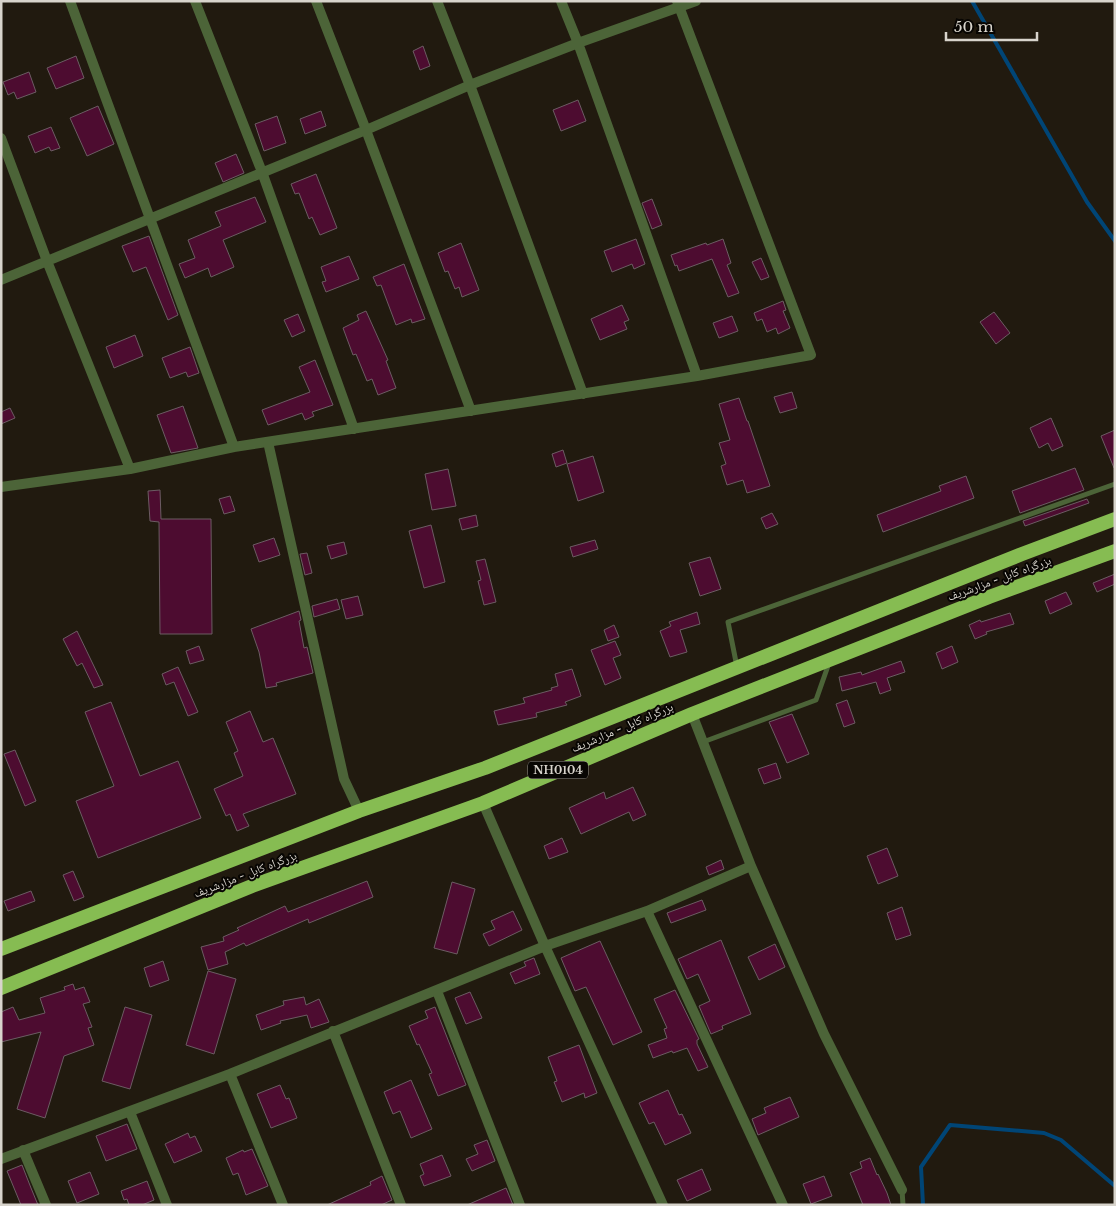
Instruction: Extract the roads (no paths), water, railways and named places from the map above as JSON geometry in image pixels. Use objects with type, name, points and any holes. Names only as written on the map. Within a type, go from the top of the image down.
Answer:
[{"type":"highway","name":"بزرگراه کابل - مزارشریف","points":[[1,949],[358,811],[485,768],[1115,519]]},
{"type":"highway","name":"بزرگراه کابل - مزارشریف","points":[[1,988],[252,886],[483,803],[692,714],[989,597],[1115,551]]},
{"type":"street","points":[[70,1],[234,447]]},
{"type":"street","points":[[195,1],[262,172],[354,429]]},
{"type":"street","points":[[316,1],[471,411]]},
{"type":"street","points":[[437,1],[470,85],[583,394]]},
{"type":"street","points":[[561,1],[578,43],[697,376]]},
{"type":"street","points":[[1,280],[366,130],[470,85],[678,4],[696,1]]},
{"type":"street","points":[[1,487],[130,469],[234,447],[697,376],[812,355],[678,4]]},
{"type":"street","points":[[1,138],[47,261],[130,469]]},
{"type":"street","points":[[268,442],[344,778],[358,811]]},
{"type":"street","points":[[692,714],[751,866],[824,1034],[902,1190]]},
{"type":"street","points":[[483,803],[545,946],[663,1205]]},
{"type":"street","points":[[1,1159],[230,1074],[545,946],[647,911],[751,866]]},
{"type":"street","points":[[647,911],[783,1205]]},
{"type":"street","points":[[437,991],[520,1205]]},
{"type":"street","points":[[333,1031],[401,1205]]},
{"type":"street","points":[[230,1074],[283,1205]]},
{"type":"street","points":[[130,1112],[167,1205]]},
{"type":"street","points":[[23,1150],[46,1205]]},
{"type":"lane","points":[[737,667],[728,622],[1115,484]]},
{"type":"lane","points":[[703,742],[816,700],[830,659]]},
{"type":"lane","points":[[902,1190],[903,1205]]},
{"type":"waterway","points":[[972,1],[1087,202],[1115,241]]},
{"type":"waterway","points":[[923,1205],[921,1167],[950,1125],[1044,1133],[1061,1140],[1115,1186]]}]
